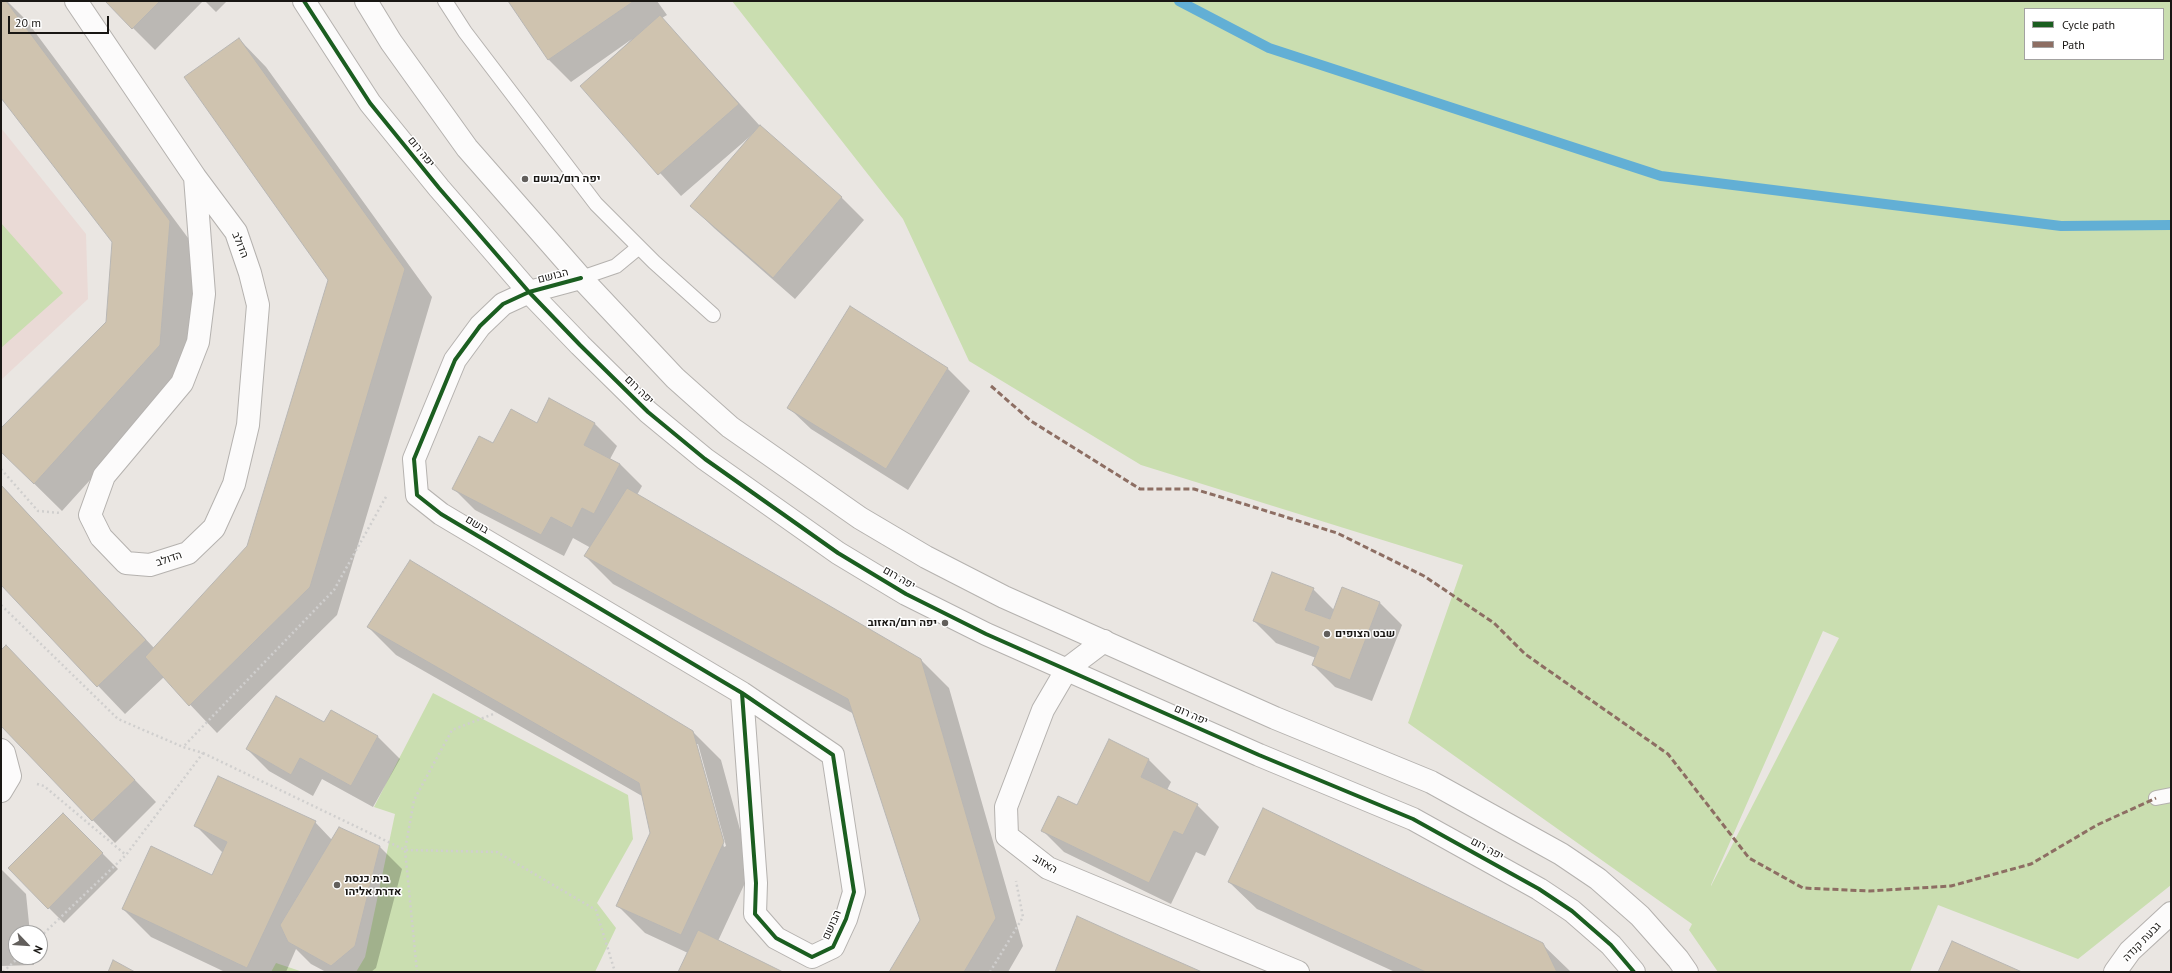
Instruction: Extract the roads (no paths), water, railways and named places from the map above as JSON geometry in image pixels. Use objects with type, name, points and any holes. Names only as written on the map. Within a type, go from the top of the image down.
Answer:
[{"type":"street","name":"הדולב","points":[[76,1],[195,177],[236,232],[250,273],[258,305],[248,424],[234,484],[214,528],[188,553],[150,566],[126,563],[101,537],[90,515],[104,476],[182,383],[198,342],[204,294],[195,177]]},
{"type":"street","name":"יפה רום","points":[[304,1],[370,103],[439,188],[529,292],[648,412],[705,459],[772,508],[838,553],[906,594],[986,634],[1259,755],[1413,819],[1539,889],[1565,907],[1611,945],[1634,972]]},
{"type":"street","points":[[366,1],[392,42],[467,148],[581,278],[675,378],[730,426],[860,518],[926,557],[1004,597],[1275,718],[1431,782],[1561,854],[1598,879],[1640,916],[1678,959],[1686,972]]},
{"type":"street","name":"הבושם","points":[[529,292],[581,278]]},
{"type":"street","name":"בושם","points":[[529,292],[503,304],[480,326],[455,360],[414,459],[417,495],[441,514],[742,693]]},
{"type":"street","name":"האזוב","points":[[1104,641],[1067,669],[1043,710],[1006,807],[1007,836],[1048,868],[1298,972]]},
{"type":"street","name":"הבושם","points":[[742,693],[833,754],[854,892],[846,919],[833,947],[812,957],[776,938],[756,914],[756,883],[742,693]]},
{"type":"street","points":[[1,750],[4,753],[6,784]]},
{"type":"street","name":"גבעת קנדה","points":[[2115,972],[2130,951],[2171,913]]},
{"type":"lane","points":[[445,1],[465,32],[596,204],[639,248],[713,315]]},
{"type":"lane","points":[[581,278],[616,266],[639,248]]},
{"type":"lane","points":[[2156,798],[2171,796]]},
{"type":"waterway","points":[[1179,1],[1269,48],[1661,176],[2061,226],[2171,225]]},
{"type":"place","name":"יפה רום/בושם","points":[[525,179]]},
{"type":"place","name":"יפה רום/האזוב","points":[[945,623]]},
{"type":"place","name":"שבט הצופים","points":[[1327,634]]},
{"type":"place","name":"בית כנסת אדרת אליהו","points":[[337,885]]}]
